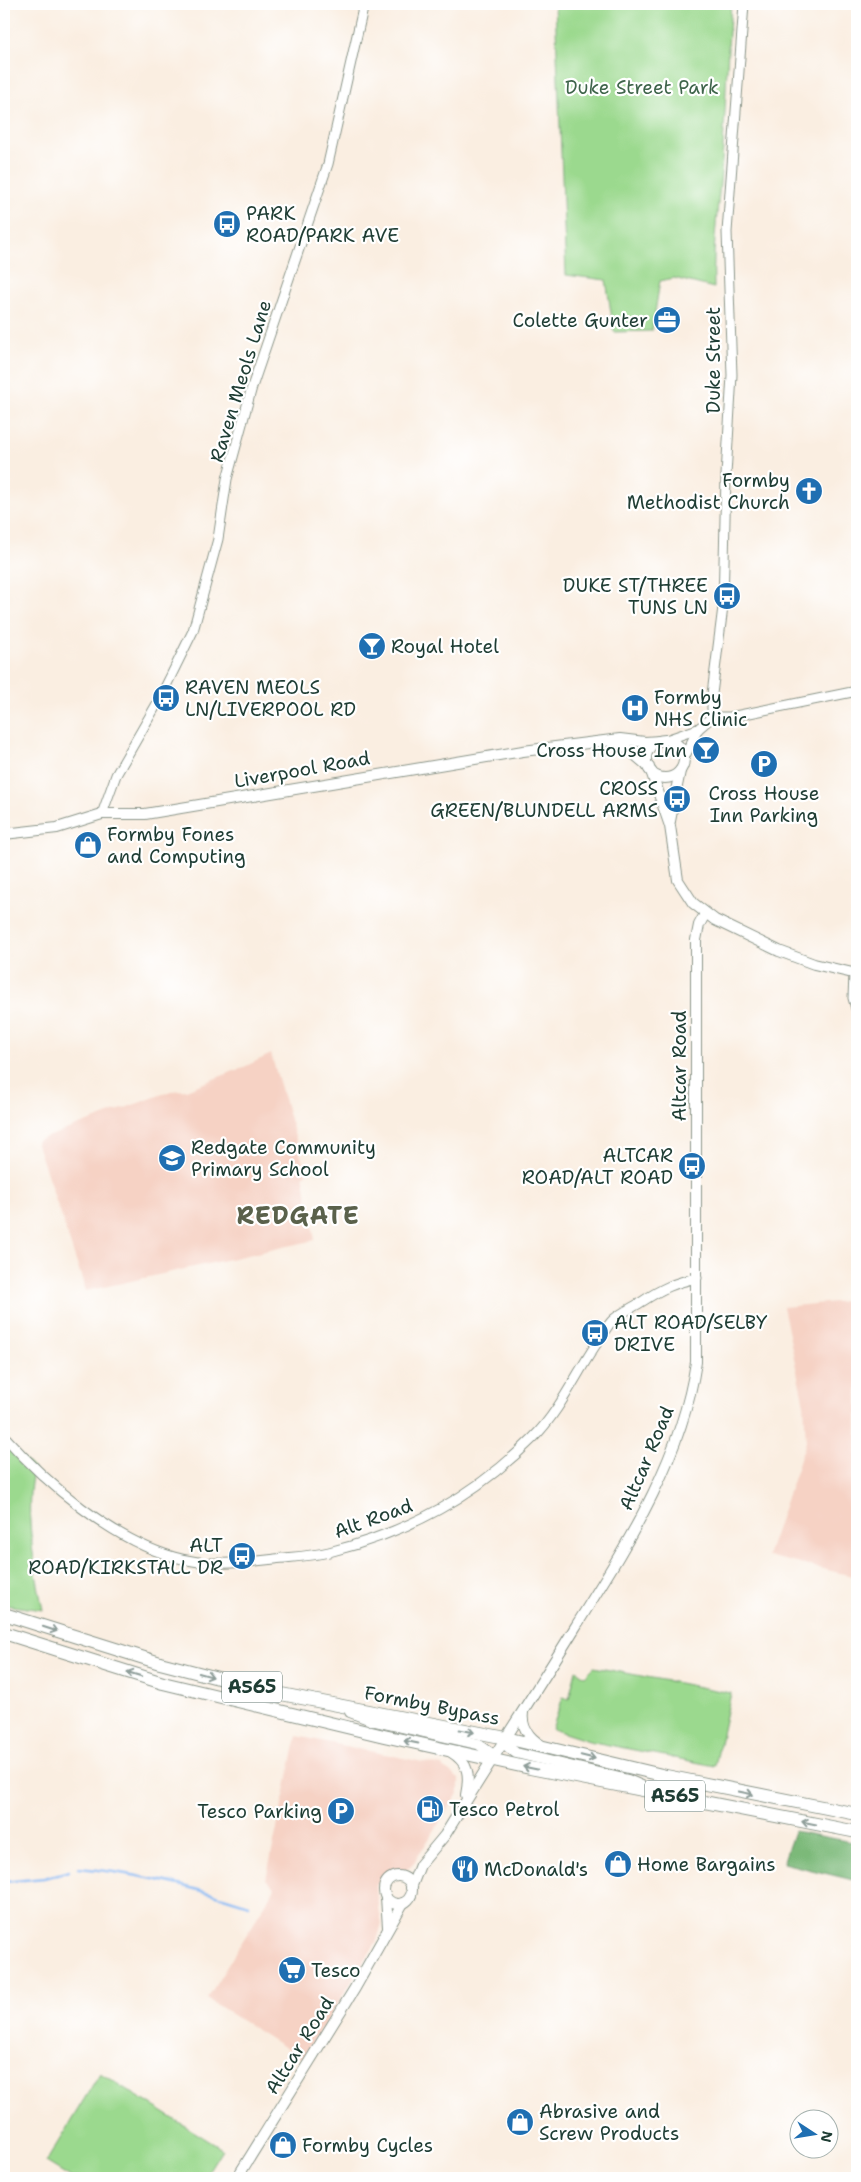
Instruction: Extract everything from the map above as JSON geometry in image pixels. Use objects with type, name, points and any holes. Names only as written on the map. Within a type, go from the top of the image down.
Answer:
[{"type":"highway","name":"Formby Bypass","points":[[4,1614],[160,1663],[276,1693],[506,1738],[666,1776],[857,1814]]},
{"type":"highway","name":"Formby Bypass","points":[[4,1632],[163,1683],[449,1751],[857,1832]]},
{"type":"main road","name":"Liverpool Road","points":[[4,834],[57,828],[102,814],[145,814],[495,755],[620,739],[646,742],[663,740]]},
{"type":"main road","points":[[670,826],[673,799],[684,758],[680,747],[663,740],[651,746],[647,757],[670,826],[678,880],[693,903],[705,914],[779,951],[814,964],[856,974]]},
{"type":"main road","points":[[608,741],[629,750],[655,775],[666,778],[680,771]]},
{"type":"main road","name":"Altcar Road","points":[[411,1888],[420,1865],[441,1840],[621,1552],[654,1490],[678,1436],[693,1383],[696,1362],[696,940],[699,925],[705,914]]},
{"type":"main road","points":[[338,1706],[370,1720],[478,1744],[491,1753],[492,1760]]},
{"type":"main road","points":[[523,1711],[523,1722],[526,1732],[534,1741],[547,1747]]},
{"type":"main road","points":[[506,1738],[508,1747],[516,1753],[574,1769],[628,1780],[662,1793]]},
{"type":"main road","points":[[449,1751],[462,1760],[468,1771],[469,1780],[464,1803]]},
{"type":"main road","name":"Altcar Road","points":[[400,1877],[420,1865]]},
{"type":"main road","points":[[386,1897],[391,1902],[403,1903],[410,1897],[411,1888],[407,1880],[400,1877],[392,1878],[384,1888],[388,1928]]},
{"type":"main road","name":"Altcar Road","points":[[237,2178],[355,1988],[403,1903]]},
{"type":"street","name":"Raven Meols Lane","points":[[102,814],[116,775],[158,702],[193,630],[218,539],[227,479],[252,387],[328,164],[364,4]]},
{"type":"street","name":"Duke Street","points":[[712,717],[712,694],[723,607],[726,475],[732,375],[727,232],[744,4]]},
{"type":"street","points":[[663,740],[698,729],[712,717],[730,717],[857,691]]},
{"type":"street","points":[[684,758],[698,729]]},
{"type":"street","points":[[856,974],[853,998],[857,1012]]},
{"type":"street","name":"Alt Road","points":[[4,1436],[53,1485],[88,1512],[130,1540],[175,1558],[208,1564],[239,1564],[328,1552],[406,1526],[458,1500],[533,1438],[548,1421],[614,1319],[662,1288],[679,1281],[697,1278]]},
{"type":"shaded area","name":"Redgate Community Primary School","points":[[271,1054],[306,1174],[303,1175],[315,1240],[86,1291],[36,1141],[171,1091],[186,1090]]},
{"type":"shaded area","points":[[857,1300],[857,1577],[767,1556],[806,1442],[804,1404],[783,1307]]},
{"type":"shaded area","points":[[297,1736],[442,1766],[459,1779],[459,1792],[415,1861],[403,1873],[393,1871],[376,1885],[382,1923],[377,1941],[303,2059],[207,1999],[275,1888],[266,1879]]},
{"type":"green space","name":"Duke Street Park","points":[[555,4],[731,4],[723,148],[715,235],[714,288],[674,278],[660,281],[652,331],[614,332],[606,280],[566,275]]},
{"type":"green space","points":[[4,1440],[34,1469],[30,1501],[31,1539],[43,1610],[4,1605]]},
{"type":"green space","points":[[594,1667],[731,1693],[715,1766],[589,1741],[552,1729],[563,1697],[569,1699],[576,1670],[585,1676]]},
{"type":"green space","points":[[794,1831],[857,1843],[857,1881],[783,1863]]},
{"type":"green space","points":[[100,2073],[222,2149],[204,2178],[72,2178],[46,2162]]},
{"type":"waterway","points":[[78,1868],[164,1881],[249,1905]]},
{"type":"waterway","points":[[4,1882],[44,1878],[69,1871]]},
{"type":"place","name":"PARK ROAD/PARK AVE","points":[[227,224]]},
{"type":"place","name":"Colette Gunter","points":[[667,320]]},
{"type":"place","name":"Formby Methodist Church","points":[[809,491]]},
{"type":"place","name":"DUKE ST/THREE TUNS LN","points":[[727,596]]},
{"type":"place","name":"Royal Hotel","points":[[372,646]]},
{"type":"place","name":"RAVEN MEOLS LN/LIVERPOOL RD","points":[[166,698]]},
{"type":"place","name":"Formby NHS Clinic","points":[[635,708]]},
{"type":"place","name":"Cross House Inn","points":[[706,750]]},
{"type":"place","name":"Cross House Inn Parking","points":[[764,764]]},
{"type":"place","name":"CROSS GREEN/BLUNDELL ARMS","points":[[677,799]]},
{"type":"place","name":"Formby Fones and Computing","points":[[88,845]]},
{"type":"place","name":"Redgate Community Primary School","points":[[172,1158]]},
{"type":"place","name":"ALTCAR ROAD/ALT ROAD","points":[[692,1166]]},
{"type":"place","name":"ALT ROAD/SELBY DRIVE","points":[[595,1333]]},
{"type":"place","name":"ALT ROAD/KIRKSTALL DR","points":[[242,1556]]},
{"type":"place","name":"Tesco Petrol","points":[[430,1809]]},
{"type":"place","name":"Tesco Parking","points":[[341,1811]]},
{"type":"place","name":"Home Bargains","points":[[618,1864]]},
{"type":"place","name":"McDonald's","points":[[465,1869]]},
{"type":"place","name":"Tesco","points":[[292,1970]]},
{"type":"place","name":"Abrasive and Screw Products","points":[[520,2122]]},
{"type":"place","name":"Formby Cycles","points":[[283,2145]]},
{"type":"district","name":"REDGATE","points":[[298,1216]]}]
